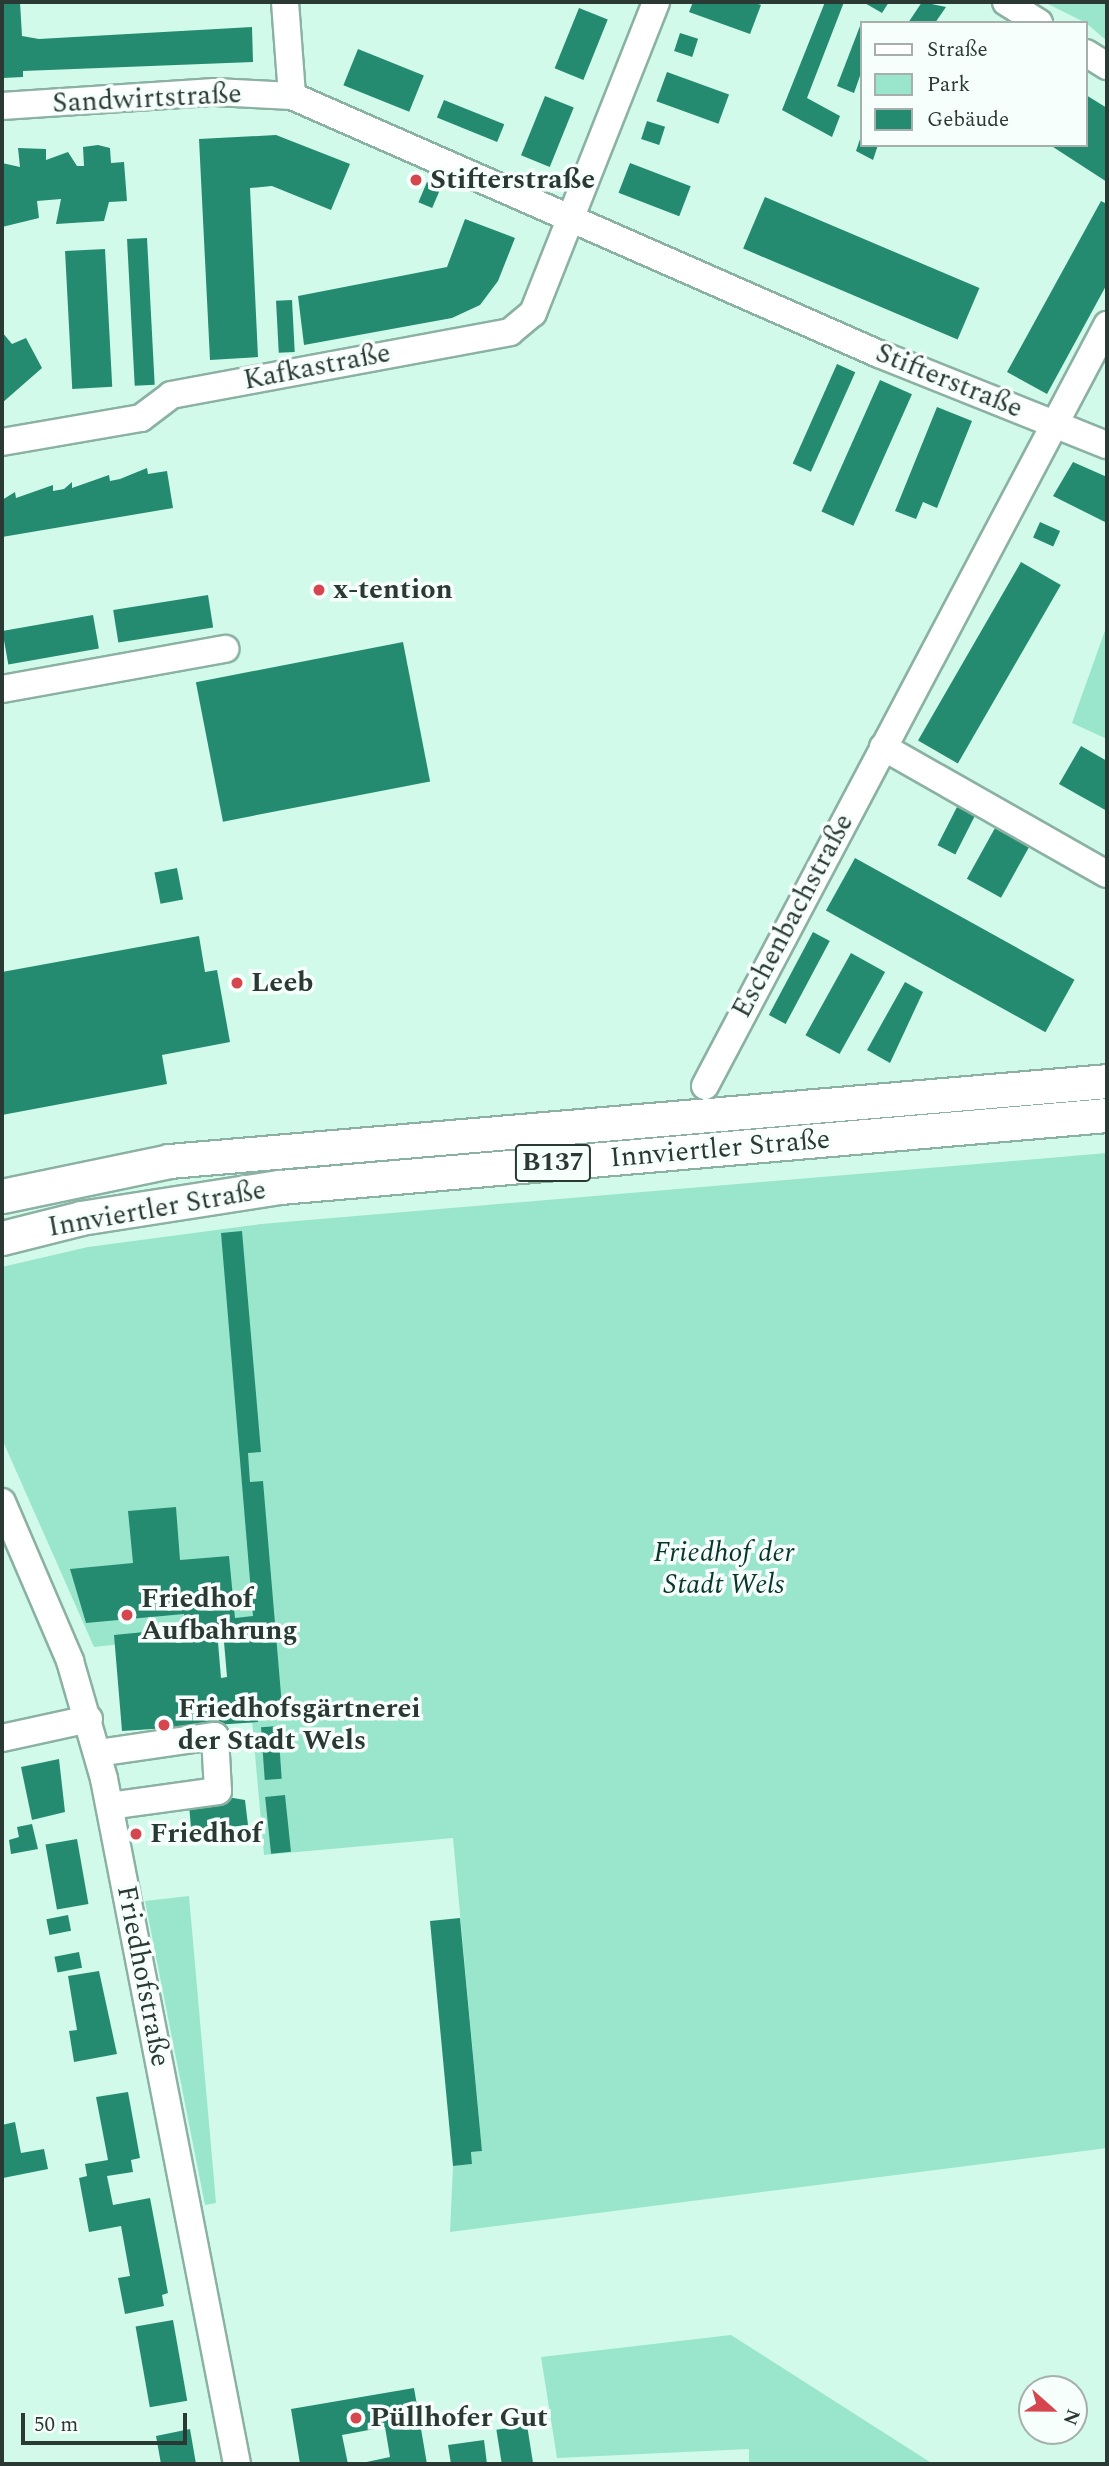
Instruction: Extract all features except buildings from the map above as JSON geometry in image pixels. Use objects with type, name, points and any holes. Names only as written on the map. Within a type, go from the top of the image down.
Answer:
[{"type":"main road","name":"Innviertler Straße","points":[[2,1196],[169,1161],[1107,1081]]},
{"type":"main road","name":"Innviertler Straße","points":[[2,1238],[81,1218],[280,1187],[1107,1115]]},
{"type":"street","points":[[285,2],[292,96]]},
{"type":"street","name":"Kafkastraße","points":[[2,442],[141,418],[171,395],[510,332],[533,313],[656,2]]},
{"type":"street","points":[[1006,2],[1036,21]]},
{"type":"street","points":[[1088,54],[1107,66]]},
{"type":"street","name":"Sandwirtstraße","points":[[2,106],[215,92],[292,96]]},
{"type":"street","name":"Stifterstraße","points":[[292,96],[1107,446]]},
{"type":"street","name":"Eschenbachstraße","points":[[705,1086],[1107,325]]},
{"type":"street","points":[[2,689],[225,649]]},
{"type":"street","points":[[883,747],[1107,874]]},
{"type":"street","name":"Friedhofstraße","points":[[2,1502],[89,1719],[110,1806],[237,2464]]},
{"type":"street","points":[[2,1738],[89,1719]]},
{"type":"street","points":[[97,1753],[215,1735],[218,1791],[110,1806]]},
{"type":"green space","points":[[1044,2],[1107,2],[1107,41],[1088,25],[1088,21],[1082,21]]},
{"type":"green space","points":[[1107,625],[1107,739],[1072,723]]},
{"type":"green space","name":"Friedhof der Stadt Wels","points":[[1107,1153],[1107,2148],[450,2232],[453,2166],[472,2164],[471,2152],[482,2151],[453,1838],[264,1855],[244,1631],[94,1647],[2,1439],[2,1267],[88,1247],[261,1224]]},
{"type":"green space","points":[[189,1896],[216,2203],[205,2205],[145,1901]]},
{"type":"green space","points":[[731,2335],[933,2464],[749,2464],[749,2449],[557,2458],[541,2357]]},
{"type":"place","name":"Stifterstraße","points":[[416,180]]},
{"type":"place","name":"x-tention","points":[[319,590]]},
{"type":"place","name":"Leeb","points":[[237,983]]},
{"type":"place","name":"Friedhof Aufbahrung","points":[[127,1615]]},
{"type":"place","name":"Friedhofsgärtnerei der Stadt Wels","points":[[164,1725]]},
{"type":"place","name":"Friedhof","points":[[136,1834]]},
{"type":"place","name":"Püllhofer Gut","points":[[356,2418]]}]
